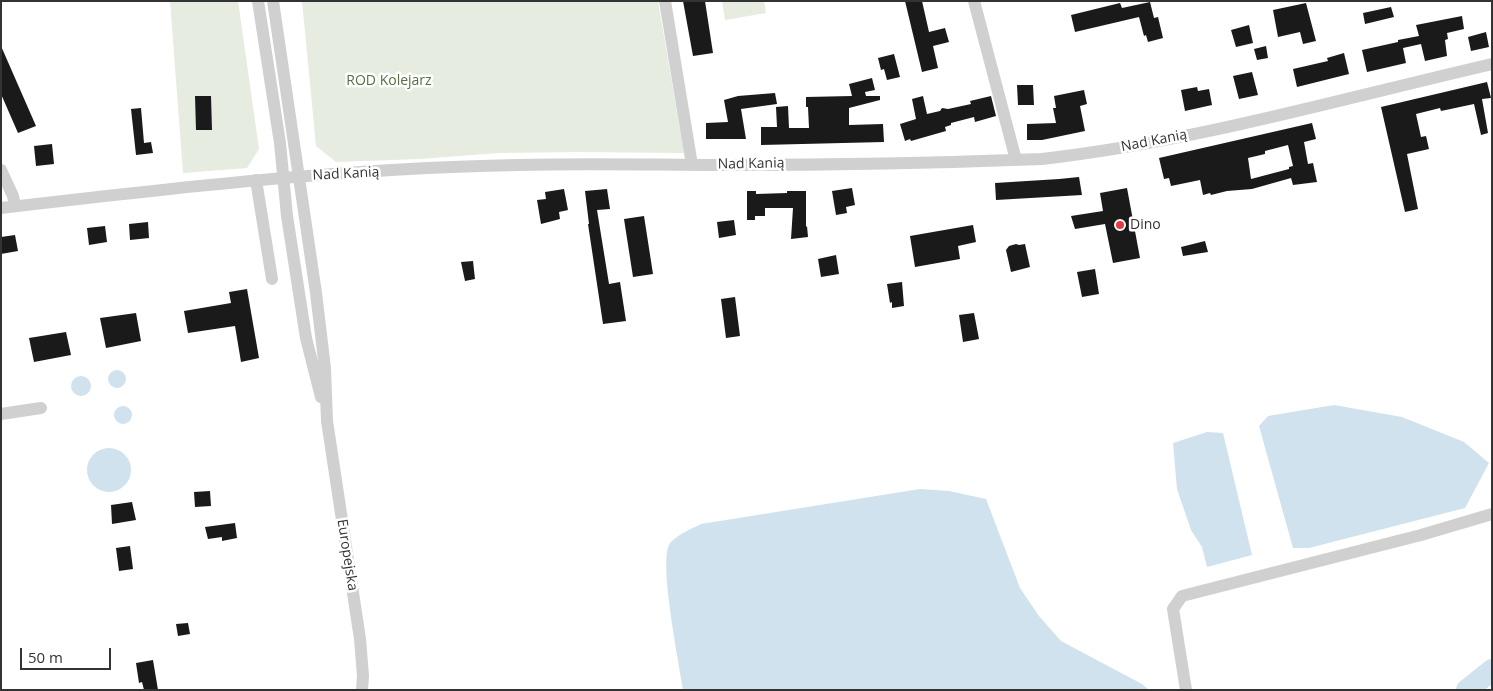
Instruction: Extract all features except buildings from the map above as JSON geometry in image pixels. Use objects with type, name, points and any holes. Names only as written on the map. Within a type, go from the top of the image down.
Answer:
[{"type":"street","name":"Europejska","points":[[258,1],[280,143],[282,178],[306,338],[327,421],[360,639],[363,676],[362,690]]},
{"type":"street","name":"Europejska","points":[[273,1],[300,177],[325,368],[327,421]]},
{"type":"street","points":[[665,1],[692,165]]},
{"type":"street","points":[[974,1],[1016,160]]},
{"type":"street","name":"Nad Kanią","points":[[1,208],[186,186],[256,180],[516,165],[692,165],[1042,159],[1086,154],[1200,133],[1492,64]]},
{"type":"street","points":[[1,170],[13,196],[15,206]]},
{"type":"street","points":[[256,180],[272,279]]},
{"type":"street","points":[[1,414],[41,408]]},
{"type":"street","points":[[1186,690],[1173,609],[1182,596],[1421,535],[1492,514]]},
{"type":"green space","points":[[170,1],[238,1],[259,149],[247,168],[183,173]]},
{"type":"green space","name":"ROD Kolejarz","points":[[302,1],[658,1],[684,153],[498,153],[420,159],[336,162],[316,146]]},
{"type":"green space","points":[[722,1],[764,1],[766,13],[725,20]]},
{"type":"water","points":[[113,370],[121,370],[126,375],[124,386],[113,388],[108,383],[108,375]]},
{"type":"water","points":[[81,376],[88,379],[91,386],[88,393],[81,396],[74,393],[71,386],[74,379]]},
{"type":"water","points":[[1334,405],[1402,417],[1464,442],[1489,463],[1465,508],[1309,548],[1293,548],[1259,426],[1268,416]]},
{"type":"water","points":[[123,406],[129,409],[132,415],[129,421],[123,424],[117,421],[114,415],[117,409]]},
{"type":"water","points":[[1207,432],[1223,433],[1252,555],[1207,567],[1202,547],[1191,530],[1177,489],[1173,443]]},
{"type":"water","points":[[113,448],[125,454],[130,461],[130,479],[125,486],[118,491],[105,492],[97,489],[90,482],[87,466],[90,458],[97,451]]},
{"type":"water","points":[[920,489],[949,491],[986,499],[1020,588],[1039,616],[1061,641],[1142,684],[1149,690],[683,690],[666,572],[669,545],[675,538],[701,524]]},
{"type":"waterway","points":[[1467,690],[1492,670]]},
{"type":"place","name":"Dino","points":[[1120,225]]}]
